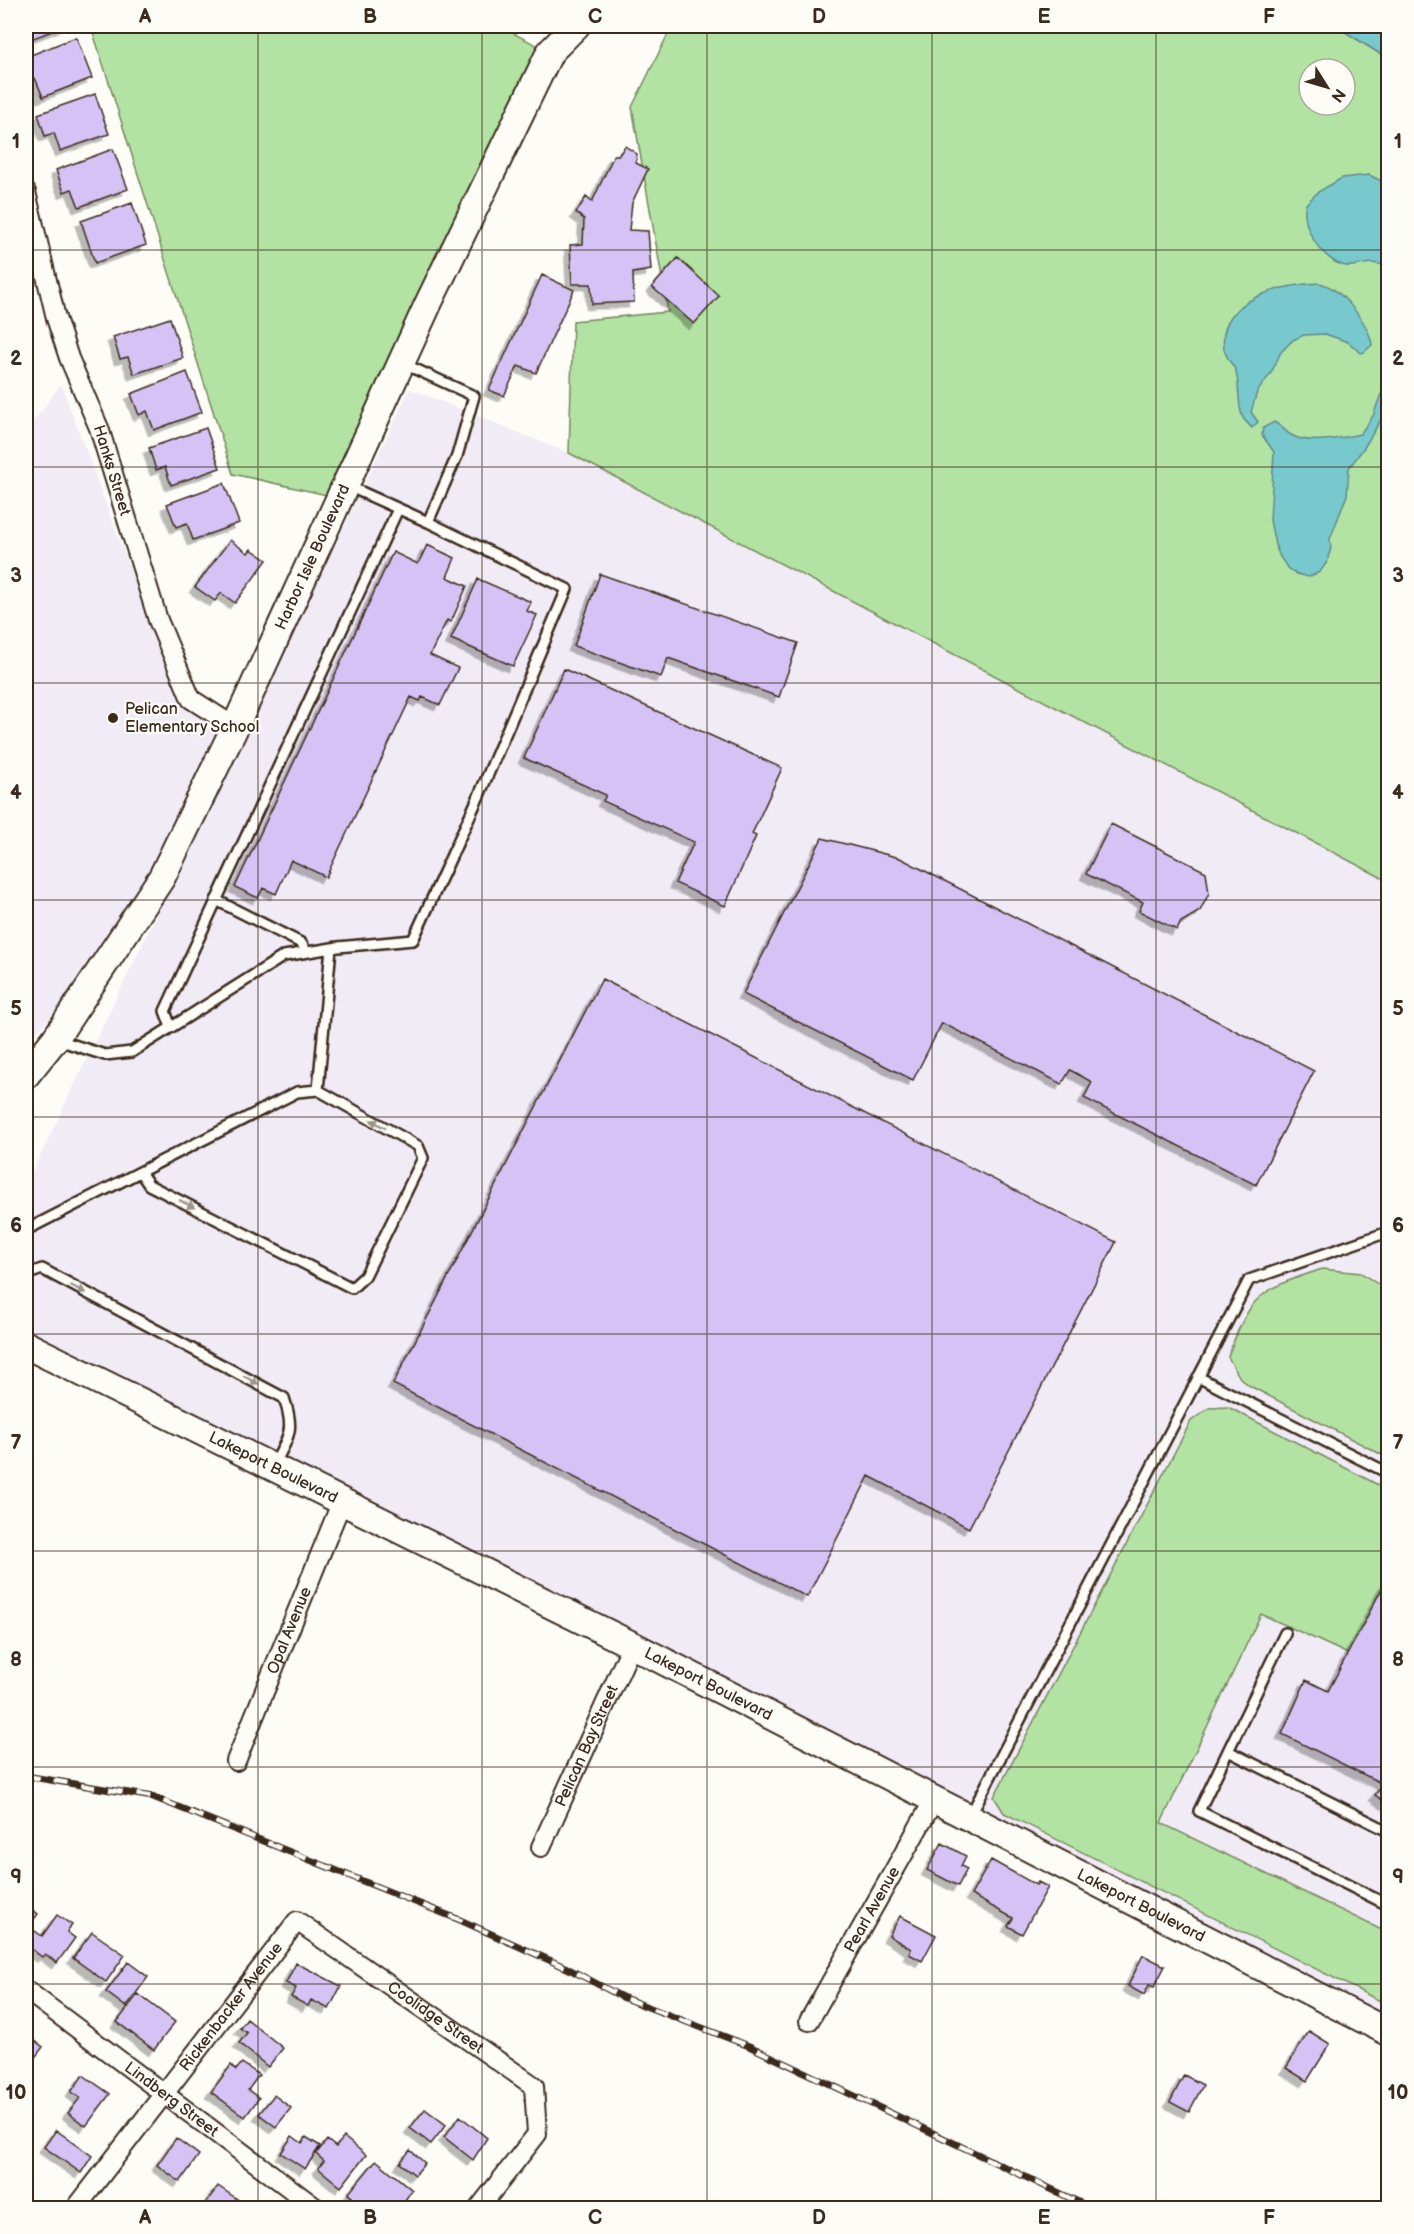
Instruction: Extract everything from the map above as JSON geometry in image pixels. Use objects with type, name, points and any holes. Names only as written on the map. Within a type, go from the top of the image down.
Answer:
[{"type":"street","name":"Harbor Isle Boulevard","points":[[26,1075],[55,1039],[162,877],[235,727],[401,363],[550,52],[576,26]]},
{"type":"street","name":"Hanks Street","points":[[26,192],[56,318],[69,358],[99,428],[158,620],[191,699],[235,727]]},
{"type":"street","name":"Lakeport Boulevard","points":[[26,1345],[632,1645],[1389,2032]]},
{"type":"street","name":"Opal Avenue","points":[[236,1761],[342,1501]]},
{"type":"street","name":"Pelican Bay Street","points":[[542,1847],[632,1645]]},
{"type":"street","name":"Pearl Avenue","points":[[809,2021],[934,1800]]},
{"type":"street","name":"Rickenbacker Avenue","points":[[76,2208],[297,1921]]},
{"type":"street","name":"Coolidge Street","points":[[297,1921],[534,2086],[537,2134],[479,2208]]},
{"type":"street","name":"Lindberg Street","points":[[26,1990],[316,2208]]},
{"type":"lane","points":[[401,363],[474,396],[457,456],[428,522]]},
{"type":"lane","points":[[55,1039],[105,1055],[132,1052],[284,956],[331,948],[413,940],[478,798],[567,589],[345,485]]},
{"type":"lane","points":[[171,1027],[165,1011],[398,508]]},
{"type":"lane","points":[[216,900],[301,943],[307,952]]},
{"type":"lane","points":[[318,1090],[331,948]]},
{"type":"lane","points":[[26,1230],[297,1092],[318,1090],[418,1146],[423,1158],[365,1276],[352,1288],[149,1185],[140,1172]]},
{"type":"lane","points":[[969,1818],[1249,1280],[1389,1232]]},
{"type":"lane","points":[[26,1275],[42,1269],[284,1398],[290,1414],[290,1434],[272,1467]]},
{"type":"lane","points":[[1198,1377],[1389,1473]]},
{"type":"lane","points":[[1285,1633],[1199,1811],[1389,1905]]},
{"type":"lane","points":[[1228,1750],[1389,1831]]},
{"type":"shaded area","name":"Pelican Elementary School","points":[[61,384],[181,705],[218,731],[149,873],[64,1001],[26,1045],[26,432]]},
{"type":"shaded area","points":[[410,389],[569,453],[1388,881],[1388,2017],[26,1329],[26,1185]]},
{"type":"green space","points":[[91,26],[499,26],[550,52],[340,498],[233,474]]},
{"type":"green space","points":[[672,26],[1336,26],[1388,59],[1388,881],[569,453],[573,321],[668,312],[632,107]]},
{"type":"green space","points":[[1322,1269],[1361,1273],[1388,1291],[1388,1458],[1250,1386],[1240,1378],[1228,1357],[1242,1321],[1255,1302],[1269,1290]]},
{"type":"green space","points":[[1228,1407],[1388,1490],[1388,1577],[1348,1654],[1261,1614],[1161,1823],[1388,1933],[1388,2005],[1004,1813],[994,1797],[1191,1421],[1209,1408]]},
{"type":"water","points":[[1336,26],[1388,26],[1388,59]]},
{"type":"water","points":[[1369,175],[1388,184],[1388,266],[1371,263],[1346,266],[1329,258],[1315,242],[1306,223],[1306,204],[1318,192],[1342,178]]},
{"type":"water","points":[[1319,283],[1336,291],[1353,308],[1366,327],[1372,345],[1361,353],[1348,342],[1325,334],[1304,335],[1293,340],[1281,352],[1271,373],[1257,392],[1251,412],[1258,422],[1252,428],[1241,413],[1236,372],[1224,348],[1225,331],[1231,317],[1241,306],[1271,291]]},
{"type":"water","points":[[1388,391],[1388,408],[1349,468],[1347,495],[1330,539],[1331,548],[1327,562],[1320,572],[1309,577],[1296,574],[1288,569],[1275,545],[1270,520],[1274,452],[1262,435],[1263,428],[1274,422],[1293,436],[1309,440],[1326,440],[1360,434],[1373,416],[1381,394]]},
{"type":"building","points":[[26,26],[65,26],[26,41]]},
{"type":"building","points":[[76,37],[92,78],[43,97],[35,78],[27,81],[26,57]]},
{"type":"building","points":[[95,94],[109,134],[60,151],[54,133],[45,136],[38,114]]},
{"type":"building","points":[[625,146],[637,154],[636,163],[648,169],[632,203],[629,230],[648,231],[651,270],[633,273],[634,302],[592,304],[591,284],[572,284],[570,245],[583,244],[584,219],[576,213],[586,197],[592,202],[614,155],[619,155]]},
{"type":"building","points":[[113,149],[128,189],[79,207],[72,189],[64,192],[56,170]]},
{"type":"building","points":[[132,203],[146,245],[95,263],[81,221]]},
{"type":"building","points":[[678,258],[719,296],[694,324],[652,287]]},
{"type":"building","points":[[542,275],[574,290],[536,373],[518,366],[504,396],[489,390]]},
{"type":"building","points":[[170,318],[183,358],[134,374],[128,357],[120,359],[113,337]]},
{"type":"building","points":[[187,372],[202,412],[154,430],[147,411],[139,415],[131,394]]},
{"type":"building","points":[[206,428],[220,468],[171,485],[165,467],[156,470],[149,448]]},
{"type":"building","points":[[224,483],[239,523],[193,540],[187,523],[176,527],[167,504]]},
{"type":"building","points":[[230,540],[248,553],[251,549],[267,560],[235,603],[221,593],[215,601],[195,587]]},
{"type":"building","points":[[427,545],[455,558],[447,577],[467,586],[451,622],[447,620],[430,655],[458,668],[440,705],[422,697],[420,701],[411,697],[326,877],[291,860],[276,894],[263,888],[258,898],[235,887],[393,552],[418,564]]},
{"type":"building","points":[[600,574],[798,643],[779,697],[668,658],[661,677],[574,646]]},
{"type":"building","points":[[478,579],[531,602],[527,611],[537,615],[513,666],[451,639]]},
{"type":"building","points":[[564,669],[782,768],[752,834],[756,836],[725,906],[675,883],[694,842],[603,801],[606,795],[524,758]]},
{"type":"building","points":[[26,760],[32,765],[26,774]]},
{"type":"building","points":[[1111,824],[1206,872],[1209,893],[1200,911],[1181,922],[1177,930],[1139,911],[1143,902],[1086,874]]},
{"type":"building","points":[[822,838],[900,858],[1314,1071],[1256,1185],[1084,1098],[1092,1082],[1070,1070],[1062,1084],[942,1023],[913,1080],[743,994]]},
{"type":"building","points":[[602,979],[1116,1242],[969,1528],[869,1476],[807,1597],[393,1384]]},
{"type":"building","points":[[1388,1577],[1388,1804],[1375,1795],[1383,1784],[1282,1734],[1306,1680],[1328,1691]]},
{"type":"building","points":[[942,1843],[966,1856],[961,1866],[967,1869],[958,1886],[927,1870]]},
{"type":"building","points":[[991,1860],[1036,1885],[1038,1882],[1048,1887],[1022,1934],[1008,1926],[1013,1918],[971,1895]]},
{"type":"building","points":[[26,1905],[38,1914],[26,1930]]},
{"type":"building","points":[[57,1915],[72,1925],[67,1932],[75,1938],[57,1963],[45,1954],[42,1957],[26,1945],[26,1938],[32,1929],[42,1936]]},
{"type":"building","points":[[900,1916],[936,1935],[922,1961],[909,1954],[911,1949],[889,1936]]},
{"type":"building","points":[[92,1932],[125,1955],[106,1982],[73,1958]]},
{"type":"building","points":[[1143,1955],[1165,1966],[1154,1987],[1149,1985],[1144,1995],[1128,1986]]},
{"type":"building","points":[[128,1962],[148,1977],[126,2007],[106,1992]]},
{"type":"building","points":[[296,1963],[341,1986],[329,2009],[311,2000],[308,2006],[291,1997],[296,1988],[286,1983]]},
{"type":"building","points":[[138,1994],[175,2022],[154,2050],[117,2022]]},
{"type":"building","points":[[247,2019],[283,2048],[268,2067],[239,2043],[247,2033],[240,2028]]},
{"type":"building","points":[[1309,2031],[1330,2044],[1307,2081],[1286,2068]]},
{"type":"building","points":[[26,2034],[43,2047],[26,2069]]},
{"type":"building","points":[[242,2063],[259,2075],[248,2090],[259,2098],[245,2117],[211,2092],[231,2065],[236,2070]]},
{"type":"building","points":[[83,2075],[110,2094],[86,2126],[68,2113],[80,2098],[71,2092]]},
{"type":"building","points":[[1184,2075],[1203,2085],[1189,2112],[1170,2102]]},
{"type":"building","points":[[274,2095],[291,2108],[276,2127],[259,2114]]},
{"type":"building","points":[[425,2109],[446,2125],[431,2144],[410,2128]]},
{"type":"building","points":[[460,2116],[487,2138],[473,2160],[444,2137]]},
{"type":"building","points":[[56,2130],[92,2156],[81,2173],[44,2147]]},
{"type":"building","points":[[292,2136],[302,2143],[306,2137],[320,2146],[305,2169],[281,2153]]},
{"type":"building","points":[[344,2137],[366,2155],[341,2187],[318,2168],[324,2161],[316,2154],[327,2140],[336,2147]]},
{"type":"building","points":[[176,2138],[199,2155],[180,2182],[157,2165]]},
{"type":"building","points":[[410,2150],[425,2163],[415,2175],[400,2163]]},
{"type":"building","points":[[376,2160],[412,2190],[405,2200],[415,2208],[343,2208],[352,2197],[348,2194]]},
{"type":"building","points":[[218,2186],[240,2201],[236,2208],[202,2208]]},
{"type":"railway","points":[[26,1776],[153,1797],[460,1920],[567,1968],[622,1997],[749,2046],[1091,2208]]},
{"type":"place","name":"Pelican Elementary School","points":[[113,718]]}]
